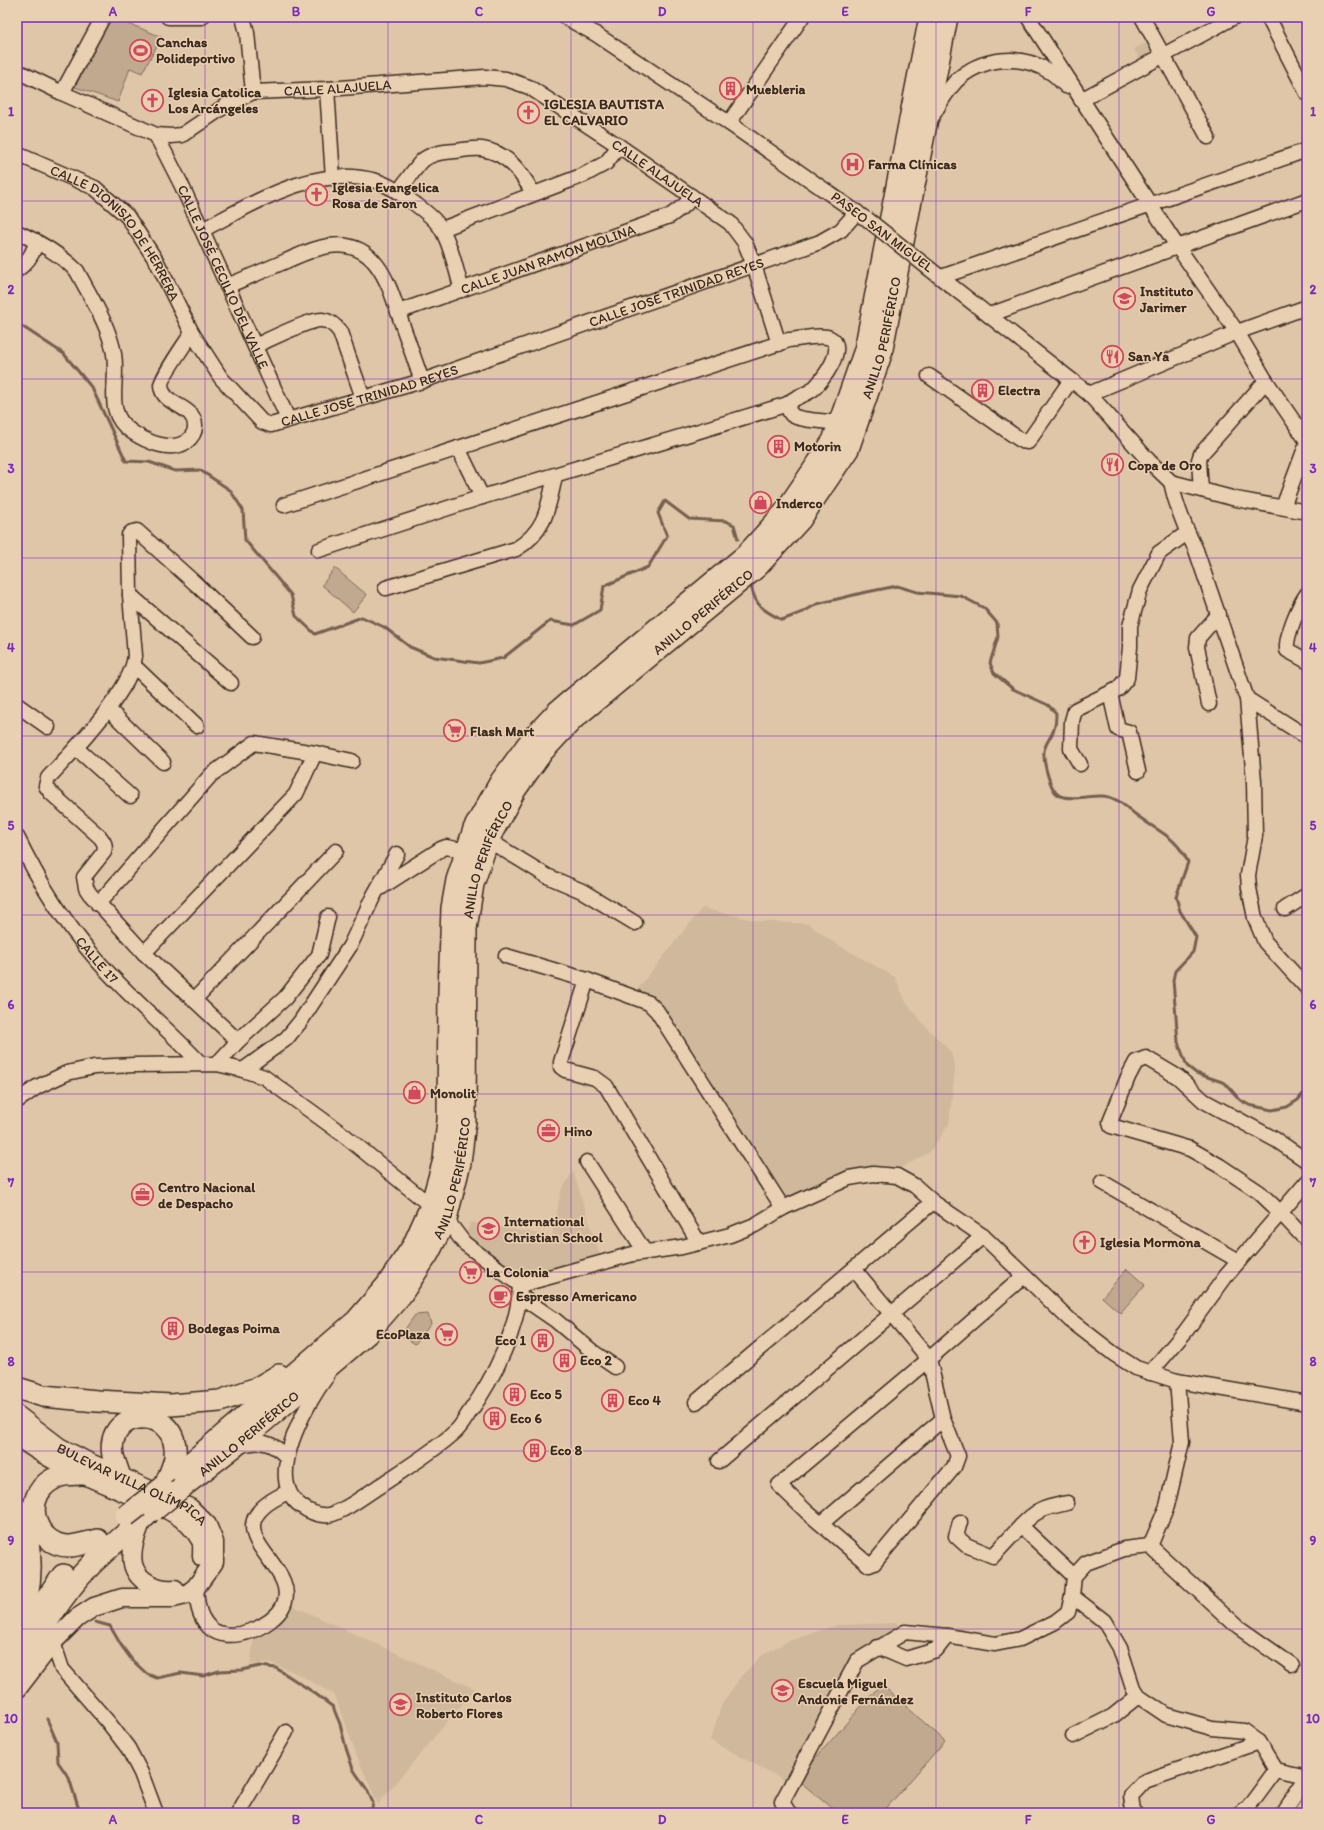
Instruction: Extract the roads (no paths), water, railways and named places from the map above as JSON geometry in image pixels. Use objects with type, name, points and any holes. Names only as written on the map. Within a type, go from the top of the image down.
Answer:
[{"type":"highway","name":"ANILLO PERIFÉRICO","points":[[17,1676],[28,1654],[69,1591],[90,1566],[170,1486],[356,1321],[387,1285],[438,1212],[460,1163],[465,1121],[466,929],[473,884],[488,840],[515,790],[543,751],[572,720],[757,567],[800,520],[848,449],[881,354],[924,130],[934,18]]},
{"type":"highway","name":"ANILLO PERIFÉRICO","points":[[170,1486],[235,1446],[368,1333],[401,1295],[428,1254],[438,1212],[448,1120],[449,991],[452,908],[457,880],[474,829],[501,781],[531,740],[558,711],[746,555],[784,513],[832,441],[840,423],[865,350],[934,18]]},
{"type":"highway","points":[[17,1388],[43,1396],[97,1401],[171,1405],[220,1401],[257,1388],[323,1350]]},
{"type":"highway","points":[[120,1477],[113,1456],[113,1442],[117,1432],[126,1422],[138,1417],[150,1418],[160,1422],[169,1430],[174,1443],[175,1457],[170,1486]]},
{"type":"highway","points":[[82,1474],[61,1476],[41,1489],[35,1501],[34,1516],[39,1529],[48,1538],[60,1544],[70,1546],[98,1540]]},
{"type":"highway","points":[[17,1509],[24,1524],[31,1566],[28,1601],[17,1639]]},
{"type":"highway","name":"ANILLO PERIFÉRICO","points":[[17,1642],[57,1582],[82,1554],[98,1540],[138,1517]]},
{"type":"main road","name":"BULEVAR VILLA OLÍMPICA","points":[[17,1415],[59,1447],[120,1477],[190,1508],[207,1525],[214,1542],[214,1562],[196,1587],[186,1595],[173,1598],[122,1598],[94,1607],[77,1618],[53,1642],[17,1689]]},
{"type":"main road","name":"BULEVAR VILLA OLÍMPICA","points":[[17,1436],[28,1444],[82,1474],[172,1511],[192,1528],[202,1540],[202,1559],[197,1571],[190,1579],[174,1589],[155,1588],[141,1578],[133,1564],[134,1543],[138,1517]]},
{"type":"street","points":[[62,93],[103,17]]},
{"type":"street","points":[[168,17],[202,17]]},
{"type":"street","points":[[243,17],[247,33],[253,92]]},
{"type":"street","name":"PASEO SAN MIGUEL","points":[[565,17],[594,33],[729,123],[862,216],[1089,394],[1149,461],[1171,482]]},
{"type":"street","points":[[729,123],[802,17]]},
{"type":"street","points":[[1028,17],[1150,204],[1237,332],[1266,381],[1307,442],[1283,507]]},
{"type":"street","points":[[1142,17],[1208,137]]},
{"type":"street","points":[[1081,100],[1234,17]]},
{"type":"street","points":[[1268,17],[1307,93]]},
{"type":"street","points":[[924,130],[943,97],[957,81],[975,68],[1004,59],[1028,61],[1050,72],[1081,100]]},
{"type":"street","points":[[17,71],[156,135]]},
{"type":"street","name":"CALLE ALAJUELA","points":[[156,135],[182,135],[225,106],[253,92],[327,89],[485,77],[506,79],[529,87],[730,223],[745,243],[754,265],[779,344]]},
{"type":"street","points":[[327,89],[333,178]]},
{"type":"street","name":"CALLE JOSÉ CECILIO DEL VALLE","points":[[156,135],[202,230],[288,419]]},
{"type":"street","points":[[442,229],[533,193],[584,175],[606,163],[618,146]]},
{"type":"street","points":[[398,192],[423,161],[430,155],[441,152],[480,149],[493,152],[504,157],[514,165],[522,174],[533,193]]},
{"type":"street","points":[[936,273],[1150,204],[1307,150]]},
{"type":"street","name":"CALLE DIONISIO DE HERRERA","points":[[17,154],[95,188],[127,216],[157,262],[192,333]]},
{"type":"street","points":[[202,230],[274,193],[304,183],[333,178],[352,177],[377,181],[398,192],[421,209],[442,229],[462,290]]},
{"type":"street","name":"CALLE JUAN RAMÓN MOLINA","points":[[398,312],[670,216],[686,204],[691,196]]},
{"type":"street","points":[[989,315],[1307,200]]},
{"type":"street","name":"CALLE JOSÉ TRINIDAD REYES","points":[[192,333],[221,378],[262,422],[271,425],[422,381],[820,242],[862,216]]},
{"type":"street","points":[[17,232],[36,241],[69,263],[77,272],[109,334],[114,356],[114,404],[118,419],[123,426],[139,436],[159,445],[172,447],[181,445],[189,440],[195,430],[194,418],[188,411],[167,398],[161,387],[162,381],[192,333]]},
{"type":"street","points":[[17,270],[28,260],[35,248],[36,241]]},
{"type":"street","points":[[227,286],[312,250],[330,246],[344,246],[359,250],[371,258],[382,270],[390,287],[422,381]]},
{"type":"street","points":[[1089,394],[1237,332],[1307,307]]},
{"type":"street","points":[[255,346],[316,320],[330,322],[336,326],[340,332],[363,398]]},
{"type":"street","points":[[284,505],[789,340],[824,337],[830,338],[837,348],[836,355],[819,384],[811,391],[792,399],[788,404],[482,498],[319,550]]},
{"type":"street","points":[[929,376],[1022,441],[1028,442],[1071,380]]},
{"type":"street","points":[[1201,490],[1200,454],[1266,381]]},
{"type":"street","points":[[788,404],[788,410],[793,415],[840,423]]},
{"type":"street","points":[[458,448],[482,498]]},
{"type":"street","points":[[386,588],[516,550],[527,542],[539,529],[548,510],[555,476]]},
{"type":"street","points":[[1307,512],[1236,499],[1171,482],[1175,501],[1187,533],[1196,550],[1220,614],[1247,700],[1254,781],[1255,820],[1255,836],[1248,875],[1255,918],[1265,942],[1307,988]]},
{"type":"street","points":[[238,1041],[144,953],[98,904],[86,888],[84,877],[104,852],[104,842],[51,793],[46,786],[48,778],[76,748],[108,708],[130,676],[134,666],[135,656],[130,595],[129,535],[132,532],[137,532],[198,585],[252,637]]},
{"type":"street","points":[[1080,764],[1072,749],[1072,721],[1075,710],[1118,689],[1127,678],[1130,647],[1130,626],[1140,590],[1159,553],[1187,533]]},
{"type":"street","points":[[1307,594],[1302,601],[1286,642],[1287,650],[1307,661]]},
{"type":"street","points":[[130,595],[231,683]]},
{"type":"street","points":[[1209,704],[1197,647],[1198,638],[1220,614]]},
{"type":"street","points":[[134,666],[197,726]]},
{"type":"street","points":[[1110,693],[1118,729],[1129,732],[1138,771]]},
{"type":"street","points":[[1247,700],[1307,737]]},
{"type":"street","points":[[17,705],[48,727]]},
{"type":"street","points":[[108,708],[163,762]]},
{"type":"street","points":[[98,904],[211,775],[254,743],[352,761]]},
{"type":"street","points":[[76,748],[130,796]]},
{"type":"street","points":[[144,953],[296,794],[315,753]]},
{"type":"street","name":"CALLE 17","points":[[17,837],[30,865],[57,909],[96,959],[179,1040],[201,1064]]},
{"type":"street","points":[[488,840],[547,876],[582,891],[634,923]]},
{"type":"street","points":[[378,889],[441,849],[446,847],[467,851]]},
{"type":"street","points":[[194,1000],[336,851]]},
{"type":"street","points":[[243,1070],[286,1039],[294,1031],[350,946],[372,897],[397,854]]},
{"type":"street","points":[[1285,909],[1307,895]]},
{"type":"street","points":[[218,1064],[238,1041],[285,998],[319,955],[328,917]]},
{"type":"street","points":[[506,956],[587,980],[649,1003],[657,1011],[783,1208]]},
{"type":"street","points":[[587,980],[561,1062],[561,1067],[565,1070],[595,1078],[606,1086],[699,1243]]},
{"type":"street","points":[[1307,1161],[1276,1140],[1204,1101],[1178,1077],[1146,1058],[1136,1062],[1128,1077],[1110,1122],[1111,1126],[1190,1149],[1220,1166],[1259,1192],[1307,1241]]},
{"type":"street","points":[[17,1101],[37,1087],[67,1073],[94,1067],[218,1064],[243,1070],[264,1078],[339,1131],[438,1212],[464,1243],[593,1352],[615,1367]]},
{"type":"street","points":[[587,1162],[645,1252]]},
{"type":"street","points":[[520,1291],[561,1273],[645,1252],[682,1248],[730,1235],[748,1228],[783,1208],[849,1178],[873,1174],[897,1176],[915,1186],[933,1202],[983,1236],[1070,1320],[1114,1354],[1136,1368],[1177,1381],[1307,1403]]},
{"type":"street","points":[[1102,1182],[1239,1261]]},
{"type":"street","points":[[1150,1373],[1185,1332],[1239,1261],[1307,1182]]},
{"type":"street","points":[[696,1402],[933,1202]]},
{"type":"street","points":[[719,1461],[983,1236]]},
{"type":"street","points":[[428,1254],[438,1244],[447,1241],[464,1243]]},
{"type":"street","points":[[854,1269],[929,1360],[943,1419],[958,1456],[954,1467],[874,1562],[869,1565],[778,1486],[929,1360],[1024,1276]]},
{"type":"street","points":[[344,1354],[317,1389],[297,1426],[287,1457],[288,1492],[298,1504],[319,1515],[330,1514],[355,1502],[373,1491],[417,1461],[456,1431],[493,1375],[517,1312],[520,1291]]},
{"type":"street","points":[[1150,1546],[1167,1506],[1182,1442],[1177,1381]]},
{"type":"street","points":[[822,1523],[943,1419]]},
{"type":"street","points":[[235,1446],[254,1442],[267,1443],[278,1448],[287,1457]]},
{"type":"street","points":[[196,1587],[197,1604],[201,1616],[210,1628],[222,1633],[235,1634],[250,1632],[275,1616],[284,1605],[285,1590],[281,1578],[255,1538],[253,1529],[259,1510],[264,1504],[288,1492]]},
{"type":"street","points":[[960,1522],[956,1536],[966,1545],[993,1556],[1033,1513],[1043,1508],[1067,1503]]},
{"type":"street","points":[[1020,1526],[1074,1576]]},
{"type":"street","points":[[789,1813],[782,1802],[857,1662],[878,1647],[905,1632],[947,1636],[995,1644],[1020,1639],[1055,1622],[1068,1612],[1072,1596],[1074,1576],[1086,1563],[1124,1549],[1150,1546],[1238,1627],[1292,1665]]},
{"type":"street","points":[[1072,1596],[1104,1621],[1120,1648],[1133,1688],[1138,1696],[1166,1715],[1212,1728],[1244,1731],[1259,1742],[1276,1770],[1307,1777],[1283,1813]]},
{"type":"street","points":[[878,1647],[906,1659],[918,1657],[936,1650],[947,1636]]},
{"type":"street","points":[[53,1642],[62,1669],[108,1722],[128,1748],[141,1773],[156,1813]]},
{"type":"street","points":[[1073,1736],[1113,1716],[1138,1696]]},
{"type":"street","points":[[238,1813],[286,1732]]},
{"type":"street","points":[[1136,1813],[1133,1811],[1131,1796],[1145,1781],[1259,1742]]},
{"type":"street","points":[[1242,1813],[1248,1808],[1276,1770]]},
{"type":"waterway","points":[[17,323],[64,354],[92,388],[126,461],[149,462],[175,471],[200,470],[230,490],[243,510],[245,540],[291,595],[296,616],[315,634],[362,617],[384,627],[410,647],[434,657],[479,663],[503,658],[550,621],[574,625],[600,610],[604,586],[648,567],[667,536],[658,513],[665,501],[689,519],[726,521],[734,525],[738,539]]},
{"type":"waterway","points":[[751,586],[755,599],[761,607],[782,620],[803,612],[817,604],[897,586],[917,592],[961,596],[984,608],[997,623],[998,637],[990,663],[994,673],[1013,689],[1048,705],[1056,713],[1055,727],[1044,751],[1046,769],[1050,783],[1056,793],[1060,796],[1070,798],[1103,796],[1114,799],[1173,841],[1179,847],[1188,862],[1176,897],[1180,911],[1196,937],[1193,952],[1175,971],[1173,980],[1178,1042],[1187,1066],[1196,1073],[1225,1083],[1240,1100],[1249,1105],[1272,1110],[1287,1107],[1298,1100],[1303,1094],[1307,1093]]},
{"type":"waterway","points":[[95,1622],[110,1626],[132,1660],[147,1674],[157,1678],[181,1673],[203,1676],[219,1671],[242,1670],[260,1666],[276,1668],[313,1692],[333,1707],[340,1724],[353,1769],[368,1791],[373,1803],[371,1813]]},
{"type":"waterway","points":[[47,1719],[57,1742],[58,1762],[69,1778],[80,1813]]},
{"type":"place","name":"Canchas Polideportivo","points":[[140,50]]},
{"type":"place","name":"Muebleria","points":[[731,89]]},
{"type":"place","name":"Iglesia Catolica Los Arcángeles","points":[[152,100]]},
{"type":"place","name":"IGLESIA BAUTISTA EL CALVARIO","points":[[528,112]]},
{"type":"place","name":"Farma Clínicas","points":[[853,164]]},
{"type":"place","name":"Iglesia Evangelica Rosa de Saron","points":[[316,195]]},
{"type":"place","name":"Instituto Jarimer","points":[[1125,299]]},
{"type":"place","name":"San Ya","points":[[1113,356]]},
{"type":"place","name":"Electra","points":[[983,390]]},
{"type":"place","name":"Motorin","points":[[778,446]]},
{"type":"place","name":"Copa de Oro","points":[[1113,465]]},
{"type":"place","name":"Inderco","points":[[760,503]]},
{"type":"place","name":"Flash Mart","points":[[454,731]]},
{"type":"place","name":"Monolit","points":[[415,1093]]},
{"type":"place","name":"Hino","points":[[549,1131]]},
{"type":"place","name":"Centro Nacional de Despacho","points":[[143,1195]]},
{"type":"place","name":"International Christian School","points":[[489,1229]]},
{"type":"place","name":"Iglesia Mormona","points":[[1084,1242]]},
{"type":"place","name":"La Colonia","points":[[470,1272]]},
{"type":"place","name":"Espresso Americano","points":[[500,1296]]},
{"type":"place","name":"Bodegas Poima","points":[[173,1328]]},
{"type":"place","name":"EcoPlaza","points":[[446,1334]]},
{"type":"place","name":"Eco 1","points":[[542,1340]]},
{"type":"place","name":"Eco 2","points":[[565,1360]]},
{"type":"place","name":"Eco 5","points":[[515,1394]]},
{"type":"place","name":"Eco 4","points":[[612,1400]]},
{"type":"place","name":"Eco 6","points":[[495,1418]]},
{"type":"place","name":"Eco 8","points":[[535,1450]]},
{"type":"place","name":"Escuela Miguel Andonie Fernández","points":[[783,1691]]},
{"type":"place","name":"Instituto Carlos Roberto Flores","points":[[400,1705]]}]
